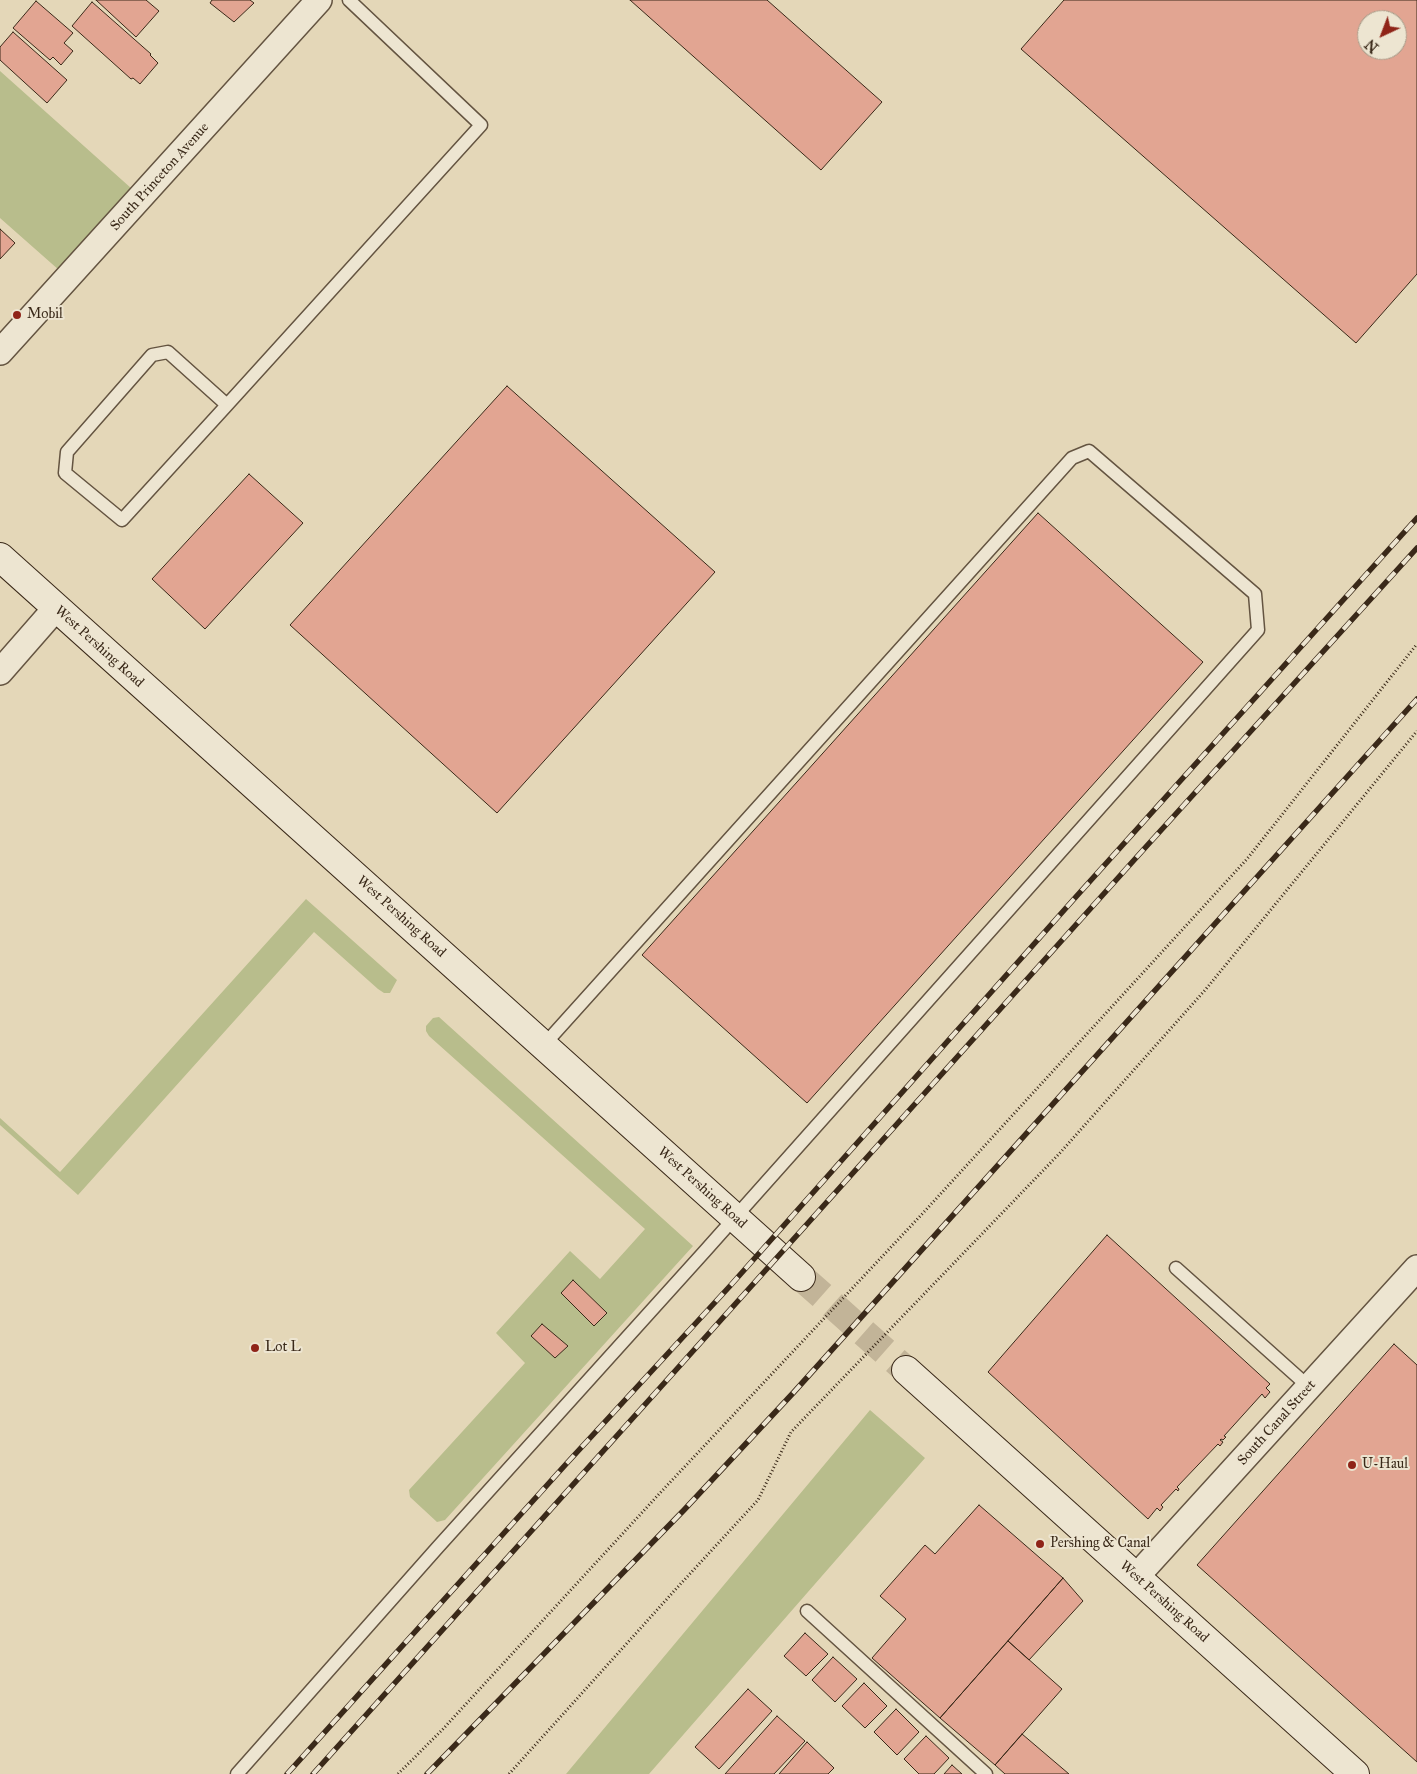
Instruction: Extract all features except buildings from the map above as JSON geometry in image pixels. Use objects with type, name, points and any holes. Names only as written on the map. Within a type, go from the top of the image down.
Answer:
[{"type":"main road","name":"West Pershing Road","points":[[0,558],[801,1277]]},
{"type":"main road","name":"West Pershing Road","points":[[906,1370],[1354,1774]]},
{"type":"street","name":"South Princeton Avenue","points":[[0,352],[319,0]]},
{"type":"street","points":[[0,672],[56,608]]},
{"type":"street","name":"South Canal Street","points":[[1136,1577],[1417,1268]]},
{"type":"lane","points":[[227,405],[168,352],[152,355],[67,452],[65,473],[122,520],[227,405],[481,126],[349,0]]},
{"type":"lane","points":[[237,1774],[1258,630],[1255,594],[1089,451],[1072,458],[543,1046]]},
{"type":"lane","points":[[1176,1268],[1309,1387]]},
{"type":"lane","points":[[807,1611],[986,1774]]},
{"type":"path","points":[[398,1774],[442,1730],[660,1493],[924,1212],[1247,859],[1417,644]]},
{"type":"path","points":[[509,1774],[758,1500],[791,1432],[1059,1154],[1206,989],[1417,731]]},
{"type":"green space","points":[[0,71],[141,197],[68,278],[0,218]]},
{"type":"green space","points":[[306,899],[397,980],[390,993],[384,993],[378,989],[314,932],[78,1195],[0,1125],[0,1118],[60,1172]]},
{"type":"green space","points":[[439,1017],[693,1246],[445,1520],[437,1522],[410,1497],[409,1490],[525,1363],[496,1333],[570,1251],[600,1279],[645,1229],[429,1036],[426,1026],[433,1018]]},
{"type":"green space","points":[[870,1410],[925,1458],[649,1774],[566,1774]]},
{"type":"tunnel","points":[[801,1277],[906,1370]]},
{"type":"railway","points":[[287,1774],[567,1463],[730,1286],[1074,899],[1417,518]]},
{"type":"railway","points":[[313,1774],[1417,548]]},
{"type":"railway","points":[[427,1774],[684,1510],[794,1392],[1417,699]]},
{"type":"place","name":"Mobil","points":[[17,315]]},
{"type":"place","name":"Lot L","points":[[255,1348]]},
{"type":"place","name":"U-Haul","points":[[1352,1465]]},
{"type":"place","name":"Pershing & Canal","points":[[1040,1544]]}]
